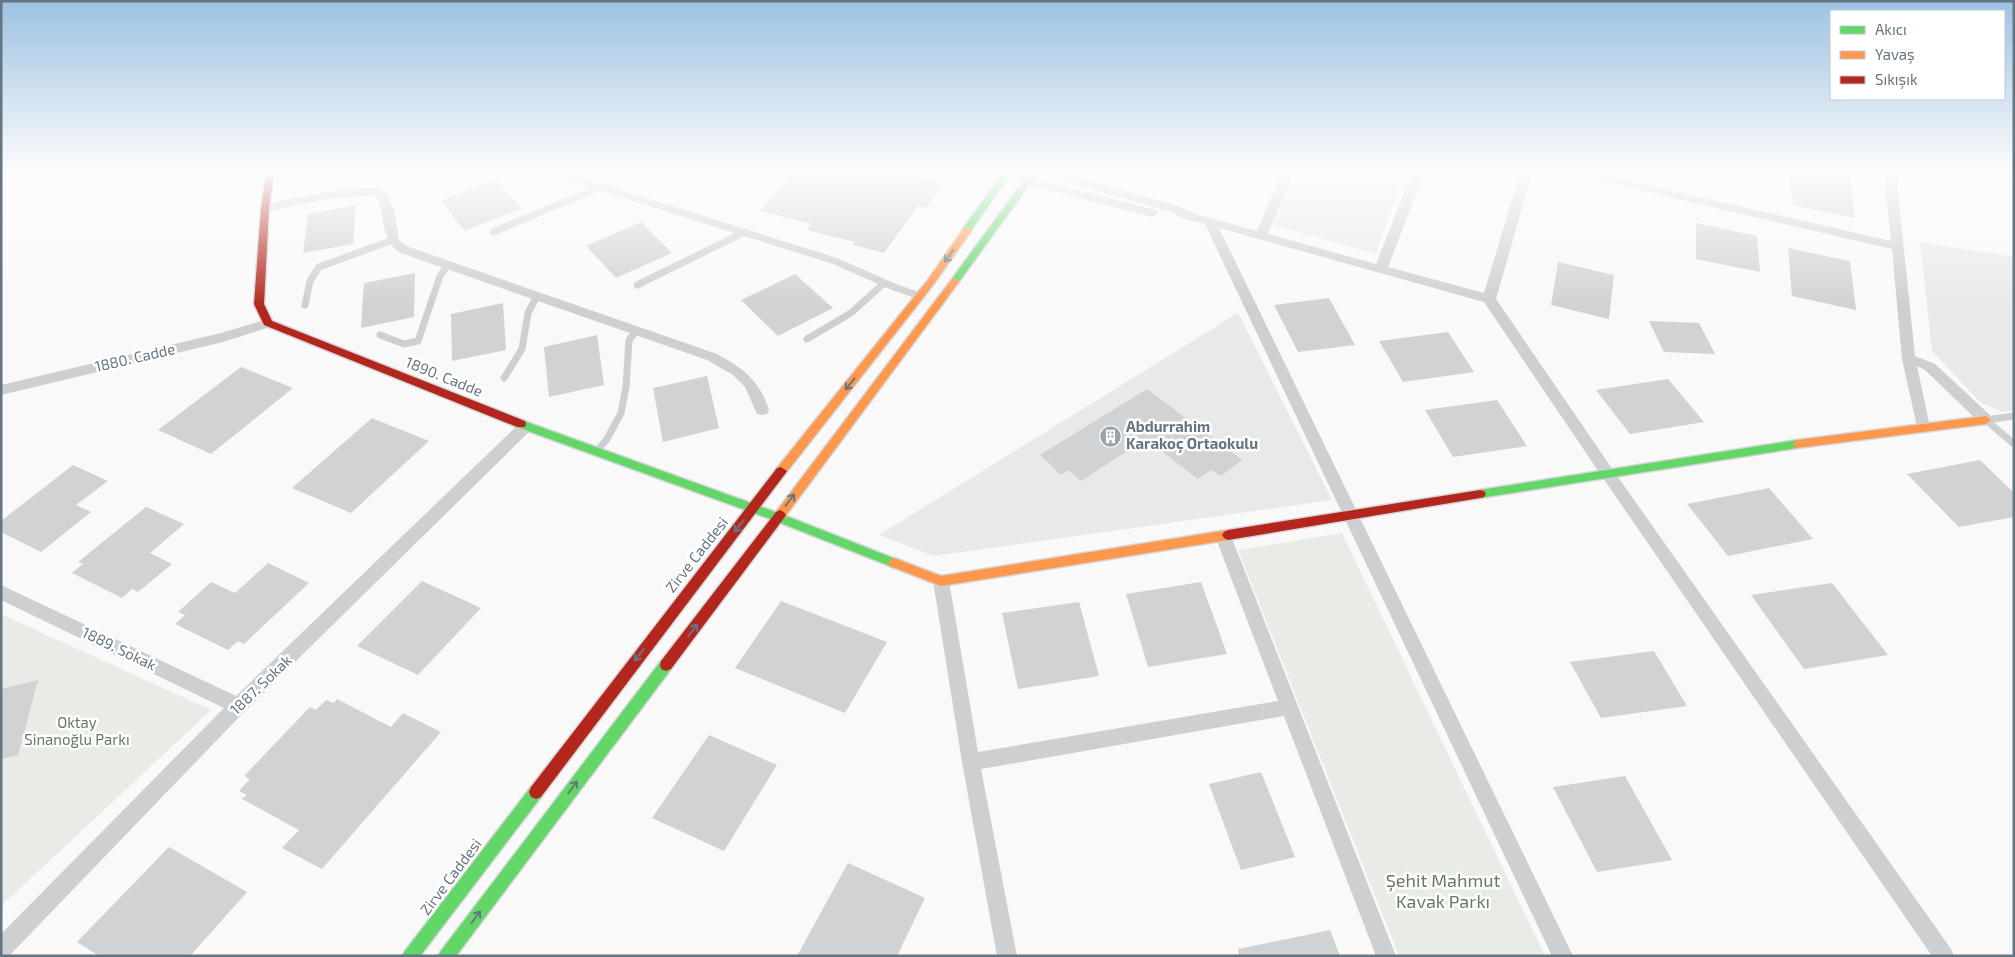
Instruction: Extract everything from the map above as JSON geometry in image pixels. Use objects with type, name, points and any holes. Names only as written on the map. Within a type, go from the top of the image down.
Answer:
[{"type":"street","points":[[263,218],[259,304],[268,323]]},
{"type":"street","points":[[388,218],[393,240],[396,245],[405,250],[712,357],[747,378],[754,386],[762,410]]},
{"type":"street","name":"Zirve Caddesi","points":[[410,956],[753,508],[920,296],[973,218]]},
{"type":"street","points":[[446,956],[1001,218]]},
{"type":"street","points":[[1194,218],[1489,299],[1608,474],[1944,956]]},
{"type":"street","points":[[1261,235],[1269,218]]},
{"type":"street","points":[[1380,268],[1400,218]]},
{"type":"street","points":[[1489,299],[1513,218]]},
{"type":"street","points":[[1772,218],[1899,247]]},
{"type":"street","points":[[1895,218],[1909,359],[1923,427]]},
{"type":"street","points":[[1210,222],[1564,956]]},
{"type":"street","name":"1890. Cadde","points":[[268,323],[526,426],[753,508],[941,580]]},
{"type":"street","name":"1880. Cadde","points":[[1,390],[223,337],[268,323]]},
{"type":"street","points":[[1909,359],[1930,367],[1986,420]]},
{"type":"street","points":[[1007,956],[971,762],[941,580],[1806,442],[1986,420]]},
{"type":"street","name":"1887. Sokak","points":[[1,949],[238,706],[526,426]]},
{"type":"street","points":[[1223,536],[1386,956]]},
{"type":"street","name":"1889. Sokak","points":[[1,592],[238,706]]},
{"type":"street","points":[[971,762],[1289,707]]},
{"type":"lane","points":[[493,232],[527,218]]},
{"type":"lane","points":[[699,218],[835,261],[920,296]]},
{"type":"lane","points":[[637,285],[745,232]]},
{"type":"lane","points":[[305,305],[312,275],[316,268],[393,240]]},
{"type":"lane","points":[[380,335],[404,346],[412,345],[418,341],[440,276],[448,265]]},
{"type":"lane","points":[[807,339],[851,313],[884,282]]},
{"type":"lane","points":[[504,378],[522,352],[531,303],[537,296]]},
{"type":"lane","points":[[596,452],[610,437],[622,414],[629,340],[636,331]]},
{"type":"lane","points":[[1986,420],[2014,416]]},
{"type":"lane","points":[[1986,420],[2014,444]]},
{"type":"shaded area","points":[[1920,242],[2014,257],[2014,410],[2003,412],[1981,403],[1932,351]]},
{"type":"shaded area","points":[[1238,313],[1332,500],[934,556],[879,535]]},
{"type":"green space","points":[[1276,218],[1388,218],[1376,254],[1273,225]]},
{"type":"green space","name":"Şehit Mahmut Kavak Parkı","points":[[1342,533],[1545,956],[1399,956],[1238,550]]},
{"type":"green space","name":"Oktay Sinanoğlu Parkı","points":[[1,614],[211,710],[1,906]]},
{"type":"building","points":[[308,218],[355,218],[353,244],[303,253]]},
{"type":"building","points":[[454,218],[498,218],[465,231]]},
{"type":"building","points":[[787,218],[910,218],[884,253],[853,245],[855,242],[807,230],[812,224]]},
{"type":"building","points":[[641,222],[672,253],[616,278],[586,246]]},
{"type":"building","points":[[1696,223],[1757,236],[1760,272],[1696,259]]},
{"type":"building","points":[[1788,248],[1850,261],[1856,310],[1792,296]]},
{"type":"building","points":[[1558,262],[1614,275],[1609,319],[1551,305]]},
{"type":"building","points":[[415,273],[414,317],[361,328],[364,283]]},
{"type":"building","points":[[795,274],[833,308],[778,336],[741,300]]},
{"type":"building","points":[[1329,298],[1355,345],[1298,352],[1274,305]]},
{"type":"building","points":[[503,303],[506,350],[452,361],[451,314]]},
{"type":"building","points":[[1649,321],[1699,323],[1715,354],[1664,352]]},
{"type":"building","points":[[1448,332],[1474,372],[1403,382],[1379,341]]},
{"type":"building","points":[[597,335],[604,385],[549,397],[544,347]]},
{"type":"building","points":[[241,367],[293,388],[211,454],[158,430]]},
{"type":"building","points":[[707,376],[719,428],[663,442],[653,388]]},
{"type":"building","points":[[1668,379],[1704,422],[1630,434],[1596,390]]},
{"type":"building","name":"Abdurrahim Karakoç Ortaokulu","points":[[1147,389],[1242,460],[1221,476],[1211,470],[1198,479],[1146,439],[1081,481],[1068,470],[1061,475],[1040,455]]},
{"type":"building","points":[[1497,400],[1527,446],[1453,457],[1425,410]]},
{"type":"building","points":[[372,418],[429,441],[351,513],[292,488]]},
{"type":"building","points":[[1980,460],[2014,493],[2014,517],[1959,527],[1907,474]]},
{"type":"building","points":[[73,465],[108,481],[76,505],[91,512],[41,552],[1,532],[1,521]]},
{"type":"building","points":[[1769,488],[1813,539],[1728,556],[1687,504]]},
{"type":"building","points":[[146,507],[184,524],[150,553],[172,564],[138,592],[132,589],[122,598],[72,573],[83,564],[78,562]]},
{"type":"building","points":[[268,563],[309,583],[244,644],[238,641],[228,650],[175,624],[185,615],[178,612],[211,582],[235,593]]},
{"type":"building","points":[[422,581],[481,608],[418,675],[357,646]]},
{"type":"building","points":[[1201,582],[1227,654],[1148,667],[1126,594]]},
{"type":"building","points":[[1832,583],[1888,655],[1804,669],[1751,595]]},
{"type":"building","points":[[781,601],[887,642],[845,713],[735,668]]},
{"type":"building","points":[[1079,602],[1099,676],[1018,689],[1002,613]]},
{"type":"building","points":[[1654,651],[1687,706],[1601,718],[1570,662]]},
{"type":"building","points":[[38,680],[18,755],[1,759],[1,689]]},
{"type":"building","points":[[337,699],[391,727],[403,713],[441,732],[322,869],[282,848],[299,830],[242,799],[247,795],[239,791],[250,779],[244,776],[310,707],[316,710],[326,700],[334,703]]},
{"type":"building","points":[[709,735],[777,765],[724,851],[652,818]]},
{"type":"building","points":[[1261,772],[1295,857],[1241,870],[1209,784]]},
{"type":"building","points":[[1625,776],[1672,860],[1597,872],[1553,787]]},
{"type":"building","points":[[169,847],[247,892],[190,956],[99,956],[77,942]]},
{"type":"building","points":[[848,863],[925,898],[897,956],[797,956]]},
{"type":"building","points":[[1330,930],[1340,956],[1239,956],[1238,949]]},
{"type":"traffic: fast","points":[[967,230],[976,218]]},
{"type":"traffic: fast","points":[[955,281],[1001,218]]},
{"type":"traffic: fast","points":[[521,424],[777,517],[894,563]]},
{"type":"traffic: fast","points":[[1480,494],[1797,444]]},
{"type":"traffic: fast","points":[[446,956],[666,665]]},
{"type":"traffic: fast","points":[[410,956],[536,792]]},
{"type":"traffic: slow","points":[[781,471],[930,283],[967,230]]},
{"type":"traffic: slow","points":[[780,515],[955,281]]},
{"type":"traffic: slow","points":[[1797,444],[1986,420]]},
{"type":"traffic: slow","points":[[894,563],[941,581],[1228,535]]},
{"type":"traffic: jam","points":[[264,218],[259,304],[268,323],[521,424]]},
{"type":"traffic: jam","points":[[536,792],[781,471]]},
{"type":"traffic: jam","points":[[1228,535],[1480,494]]},
{"type":"traffic: jam","points":[[666,665],[780,515]]},
{"type":"place","name":"Abdurrahim Karakoç Ortaokulu","points":[[1110,436]]}]
